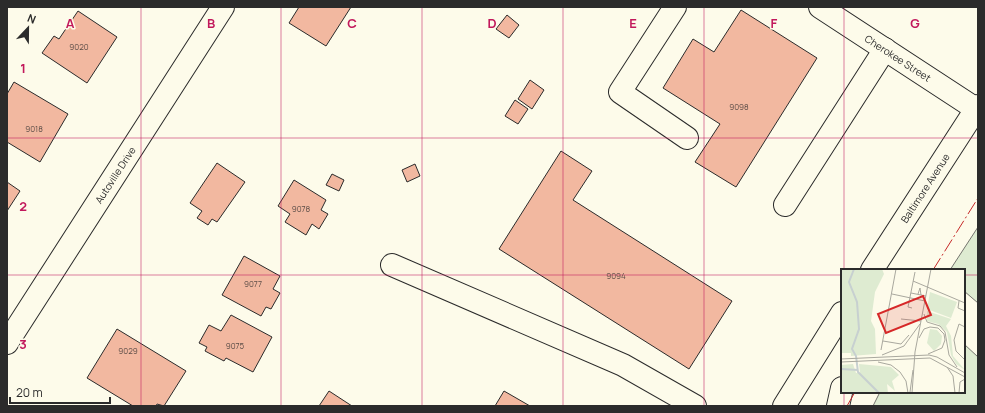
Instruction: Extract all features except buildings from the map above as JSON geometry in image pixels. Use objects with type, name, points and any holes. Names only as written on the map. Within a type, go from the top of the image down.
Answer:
[{"type":"street","name":"Autoville Drive","points":[[7,343],[223,7]]},
{"type":"street","points":[[674,7],[620,92],[687,138]]},
{"type":"street","name":"Cherokee Street","points":[[820,7],[977,108]]},
{"type":"street","points":[[785,205],[885,49]]},
{"type":"street","name":"Baltimore Avenue","points":[[873,269],[977,108]]},
{"type":"street","points":[[392,264],[623,365],[695,406]]},
{"type":"street","points":[[784,406],[841,315]]},
{"type":"street","points":[[838,406],[841,392]]},
{"type":"green space","points":[[978,227],[978,303],[965,292],[965,269],[951,269]]},
{"type":"green space","points":[[965,345],[978,357],[978,406],[873,406],[880,393],[965,393]]},
{"type":"power","points":[[934,269],[978,198]]},
{"type":"power","points":[[847,406],[854,393]]}]
